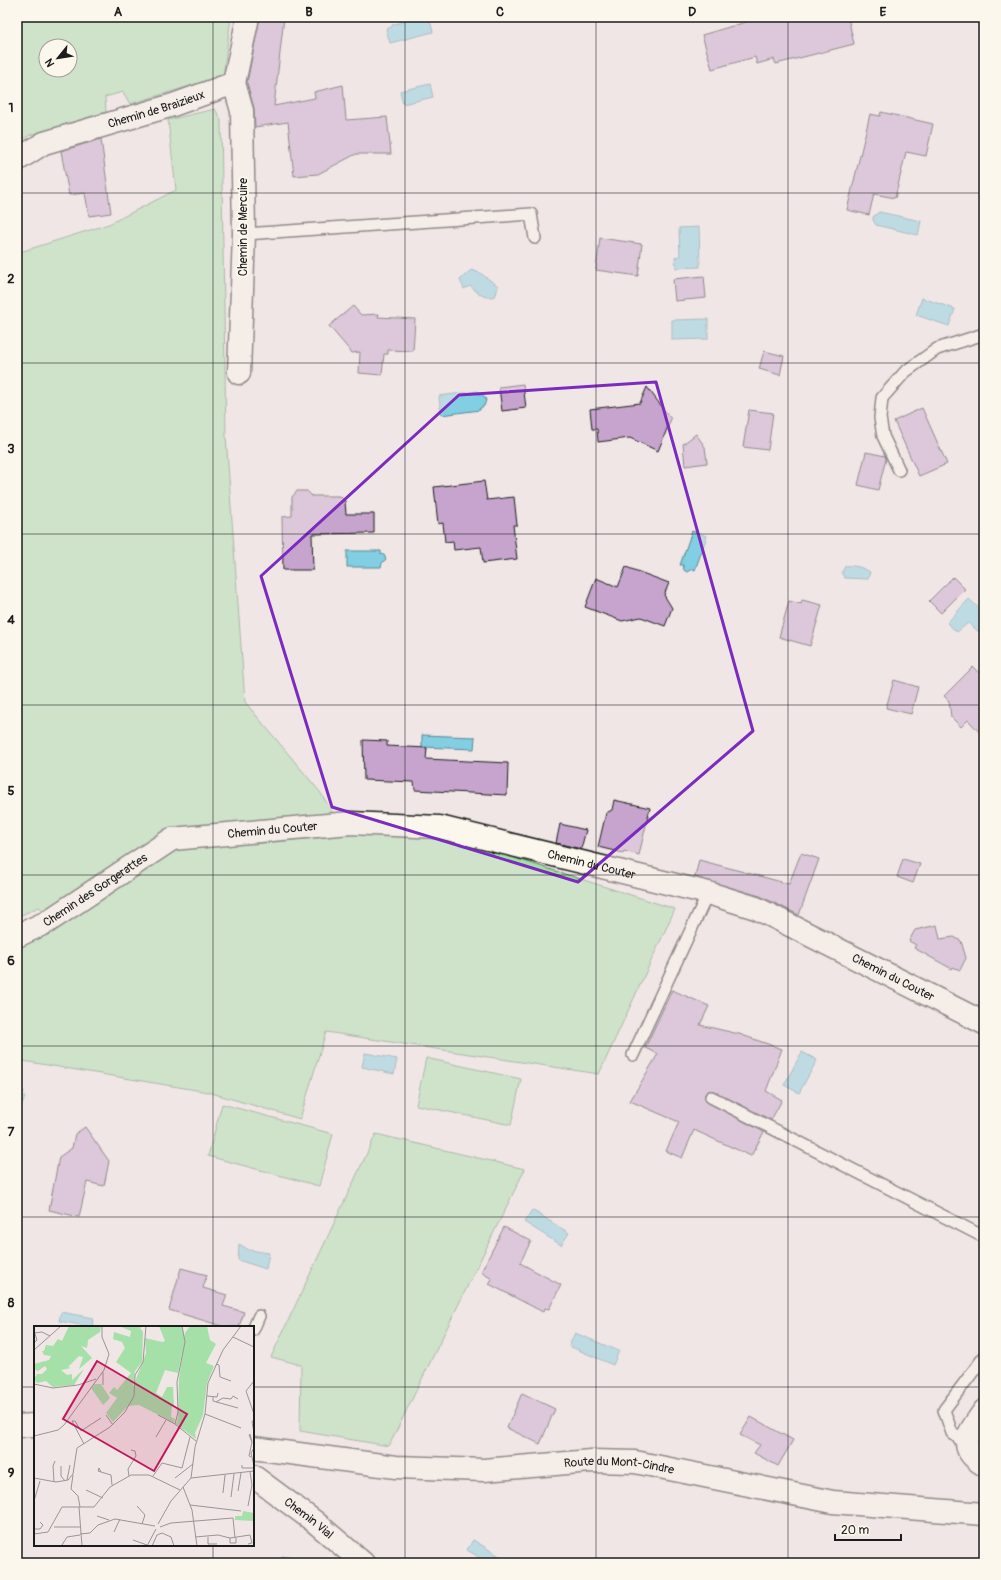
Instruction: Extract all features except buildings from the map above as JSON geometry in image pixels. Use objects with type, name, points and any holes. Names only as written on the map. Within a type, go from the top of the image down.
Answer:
[{"type":"street","points":[[234,83],[248,17]]},
{"type":"street","name":"Chemin de Braizieux","points":[[17,160],[44,143],[173,105],[234,83]]},
{"type":"street","name":"Chemin de Mercuire","points":[[234,83],[242,111],[244,234],[239,373]]},
{"type":"street","name":"Chemin du Couter","points":[[172,839],[350,823],[439,827],[708,893],[756,908],[984,1023]]},
{"type":"street","name":"Chemin des Gorgerattes","points":[[17,936],[47,922],[172,839]]},
{"type":"street","points":[[984,1411],[968,1436],[967,1445],[969,1453],[974,1459],[984,1465]]},
{"type":"street","points":[[17,1426],[34,1425]]},
{"type":"street","name":"Route du Mont-Cindre","points":[[254,1448],[396,1467],[484,1470],[591,1461],[635,1462],[833,1502],[984,1514]]},
{"type":"street","name":"Chemin Vial","points":[[254,1477],[315,1522],[363,1563]]},
{"type":"lane","points":[[244,234],[531,214],[534,238]]},
{"type":"lane","points":[[899,470],[883,436],[880,418],[882,398],[905,372],[937,349],[984,334]]},
{"type":"lane","points":[[633,1055],[708,893]]},
{"type":"lane","points":[[711,1097],[984,1237]]},
{"type":"lane","points":[[254,1328],[259,1316]]},
{"type":"lane","points":[[967,1445],[952,1433],[944,1410],[984,1357]]},
{"type":"highlighted area","points":[[656,382],[753,731],[578,882],[332,807],[261,576],[459,395]]},
{"type":"green space","points":[[17,17],[231,17],[223,76],[130,104],[123,92],[105,97],[106,112],[30,135],[17,143]]},
{"type":"green space","points":[[215,109],[221,120],[226,436],[245,702],[320,792],[347,836],[368,829],[439,834],[675,909],[599,1074],[326,1032],[300,1119],[208,1092],[17,1060],[17,945],[61,923],[39,907],[17,917],[17,253],[109,224],[176,190],[168,120]]},
{"type":"green space","points":[[426,1058],[521,1079],[511,1125],[416,1105]]},
{"type":"green space","points":[[222,1104],[333,1134],[319,1186],[208,1156]]},
{"type":"green space","points":[[376,1134],[525,1169],[389,1446],[300,1431],[301,1365],[271,1357]]},
{"type":"water","points":[[419,17],[429,17],[433,32],[390,43],[386,29],[392,27],[392,25]]},
{"type":"water","points":[[430,84],[433,97],[403,104],[400,91]]},
{"type":"water","points":[[879,212],[921,221],[918,235],[876,225],[873,217]]},
{"type":"water","points":[[699,227],[700,267],[676,268],[675,257],[680,256],[679,228]]},
{"type":"water","points":[[471,270],[480,273],[498,286],[496,295],[492,297],[485,297],[470,286],[464,289],[460,280]]},
{"type":"water","points":[[922,298],[955,309],[949,326],[916,315]]},
{"type":"water","points":[[708,319],[708,339],[672,340],[672,320]]},
{"type":"water","points":[[478,391],[478,394],[484,396],[486,400],[484,406],[480,408],[480,410],[441,415],[439,396]]},
{"type":"water","points":[[692,531],[707,536],[695,570],[692,569],[687,572],[684,570],[683,565],[680,565]]},
{"type":"water","points":[[347,551],[381,551],[381,554],[384,555],[386,559],[382,563],[381,567],[347,567]]},
{"type":"water","points":[[845,566],[855,566],[867,570],[870,572],[868,579],[845,578],[842,573]]},
{"type":"water","points":[[969,599],[984,613],[984,636],[968,623],[957,632],[947,623]]},
{"type":"water","points":[[422,735],[475,737],[474,749],[422,747]]},
{"type":"water","points":[[802,1052],[817,1060],[799,1093],[784,1085]]},
{"type":"water","points":[[365,1053],[397,1059],[394,1074],[362,1067]]},
{"type":"water","points":[[17,1089],[24,1091],[23,1095],[25,1098],[20,1107],[17,1106]]},
{"type":"water","points":[[532,1210],[569,1233],[561,1245],[524,1222]]},
{"type":"water","points":[[239,1244],[249,1250],[269,1253],[266,1269],[238,1260]]},
{"type":"water","points":[[61,1312],[93,1318],[92,1326],[59,1321]]},
{"type":"water","points":[[575,1333],[619,1351],[613,1365],[569,1346]]},
{"type":"water","points":[[473,1540],[511,1563],[489,1563],[467,1550]]},
{"type":"water","points":[[282,1556],[304,1559],[307,1563],[281,1563]]}]
